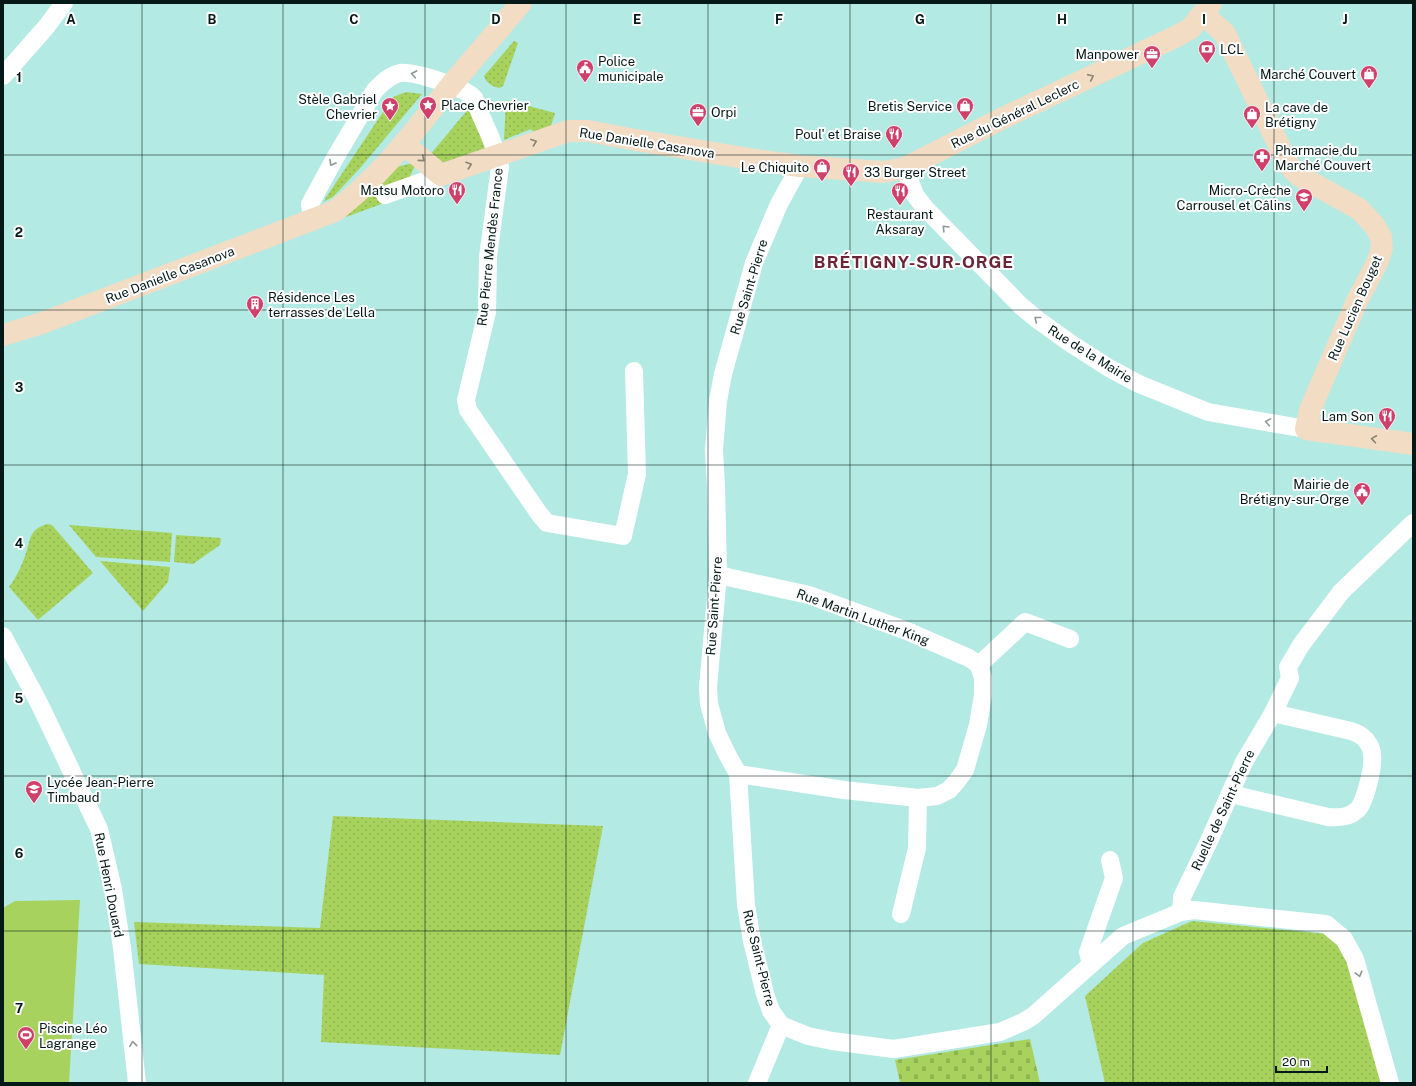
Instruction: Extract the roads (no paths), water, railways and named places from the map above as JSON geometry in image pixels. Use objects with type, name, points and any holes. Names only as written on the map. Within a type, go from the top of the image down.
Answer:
[{"type":"main road","name":"Rue Danielle Casanova","points":[[3,335],[42,323],[336,211],[367,185],[404,144],[521,3]]},
{"type":"main road","name":"Rue du Général Leclerc","points":[[800,166],[883,172],[905,168],[1001,119],[1177,36],[1191,28],[1207,8]]},
{"type":"main road","name":"Rue Lucien Bouget","points":[[1207,8],[1225,34],[1287,162],[1293,170],[1301,177],[1359,209],[1374,225],[1381,237],[1382,248],[1377,263],[1357,301],[1313,403],[1307,418],[1306,429]]},
{"type":"main road","name":"Rue Danielle Casanova","points":[[441,175],[568,131],[588,131],[650,143],[800,166]]},
{"type":"main road","points":[[404,144],[441,175]]},
{"type":"main road","name":"Rue de la Mairie","points":[[1306,429],[1413,444]]},
{"type":"street","points":[[3,76],[47,26],[64,3]]},
{"type":"street","points":[[312,221],[310,204],[367,104],[383,82],[401,73],[412,73],[452,85],[473,97],[497,155]]},
{"type":"street","name":"Rue Pierre Mendès France","points":[[497,155],[500,167],[488,257],[487,312],[466,400],[468,410],[540,516],[547,523],[623,536],[637,474],[634,371]]},
{"type":"street","name":"Rue Saint-Pierre","points":[[781,1025],[771,1010],[765,994],[752,941],[746,905],[738,774],[717,733],[709,704],[708,687],[718,575],[714,450],[718,401],[723,374],[754,263],[779,204],[800,166]]},
{"type":"street","name":"Rue de la Mairie","points":[[905,168],[915,195],[925,208],[1021,306],[1070,343],[1109,368],[1139,384],[1208,412],[1306,429]]},
{"type":"street","name":"Rue Danielle Casanova","points":[[385,195],[441,175]]},
{"type":"street","name":"Ruelle de Saint-Pierre","points":[[1181,912],[1182,897],[1231,794],[1244,762],[1290,678],[1288,667],[1301,644],[1341,592],[1413,523]]},
{"type":"street","name":"Rue Martin Luther King","points":[[718,575],[809,595],[906,631],[952,650],[979,665]]},
{"type":"street","points":[[738,774],[844,790],[918,798],[936,796],[949,790],[965,770],[978,725],[983,695],[983,678],[979,665],[1025,622],[1070,639]]},
{"type":"street","name":"Rue Henri Douard","points":[[3,636],[38,703],[99,829],[113,889],[122,948],[137,1083]]},
{"type":"street","points":[[1231,794],[1328,817],[1339,818],[1351,815],[1358,810],[1363,802],[1373,755],[1368,742],[1351,730],[1272,713]]},
{"type":"street","points":[[901,914],[917,848],[918,798]]},
{"type":"street","points":[[1091,964],[1088,952],[1114,878],[1110,860]]},
{"type":"street","points":[[757,1083],[781,1025],[814,1038],[894,1049],[1000,1032],[1033,1016],[1123,936],[1181,912],[1194,910],[1326,924],[1344,939],[1355,959],[1385,1070],[1390,1083]]},
{"type":"place","name":"LCL","points":[[1207,64]]},
{"type":"place","name":"Manpower","points":[[1152,69]]},
{"type":"place","name":"Police municipale","points":[[585,83]]},
{"type":"place","name":"Marché Couvert","points":[[1369,89]]},
{"type":"place","name":"Place Chevrier","points":[[428,120]]},
{"type":"place","name":"Stèle Gabriel Chevrier","points":[[390,121]]},
{"type":"place","name":"Bretis Service","points":[[965,121]]},
{"type":"place","name":"Orpi","points":[[698,127]]},
{"type":"place","name":"La cave de Brétigny","points":[[1252,129]]},
{"type":"place","name":"Poul' et Braise","points":[[894,149]]},
{"type":"place","name":"Pharmacie du Marché Couvert","points":[[1262,172]]},
{"type":"place","name":"Le Chiquito","points":[[822,182]]},
{"type":"place","name":"33 Burger Street","points":[[851,187]]},
{"type":"place","name":"Matsu Motoro","points":[[457,205]]},
{"type":"place","name":"Restaurant Aksaray","points":[[900,206]]},
{"type":"place","name":"Micro-Crèche Carrousel et Câlins","points":[[1304,212]]},
{"type":"place","name":"Résidence Les terrasses de Lella","points":[[255,319]]},
{"type":"place","name":"Lam Son","points":[[1387,431]]},
{"type":"place","name":"Mairie de Brétigny-sur-Orge","points":[[1362,506]]},
{"type":"place","name":"Lycée Jean-Pierre Timbaud","points":[[34,804]]},
{"type":"place","name":"Piscine Léo Lagrange","points":[[26,1050]]},
{"type":"district","name":"BRÉTIGNY-SUR-ORGE","points":[[914,262]]}]
